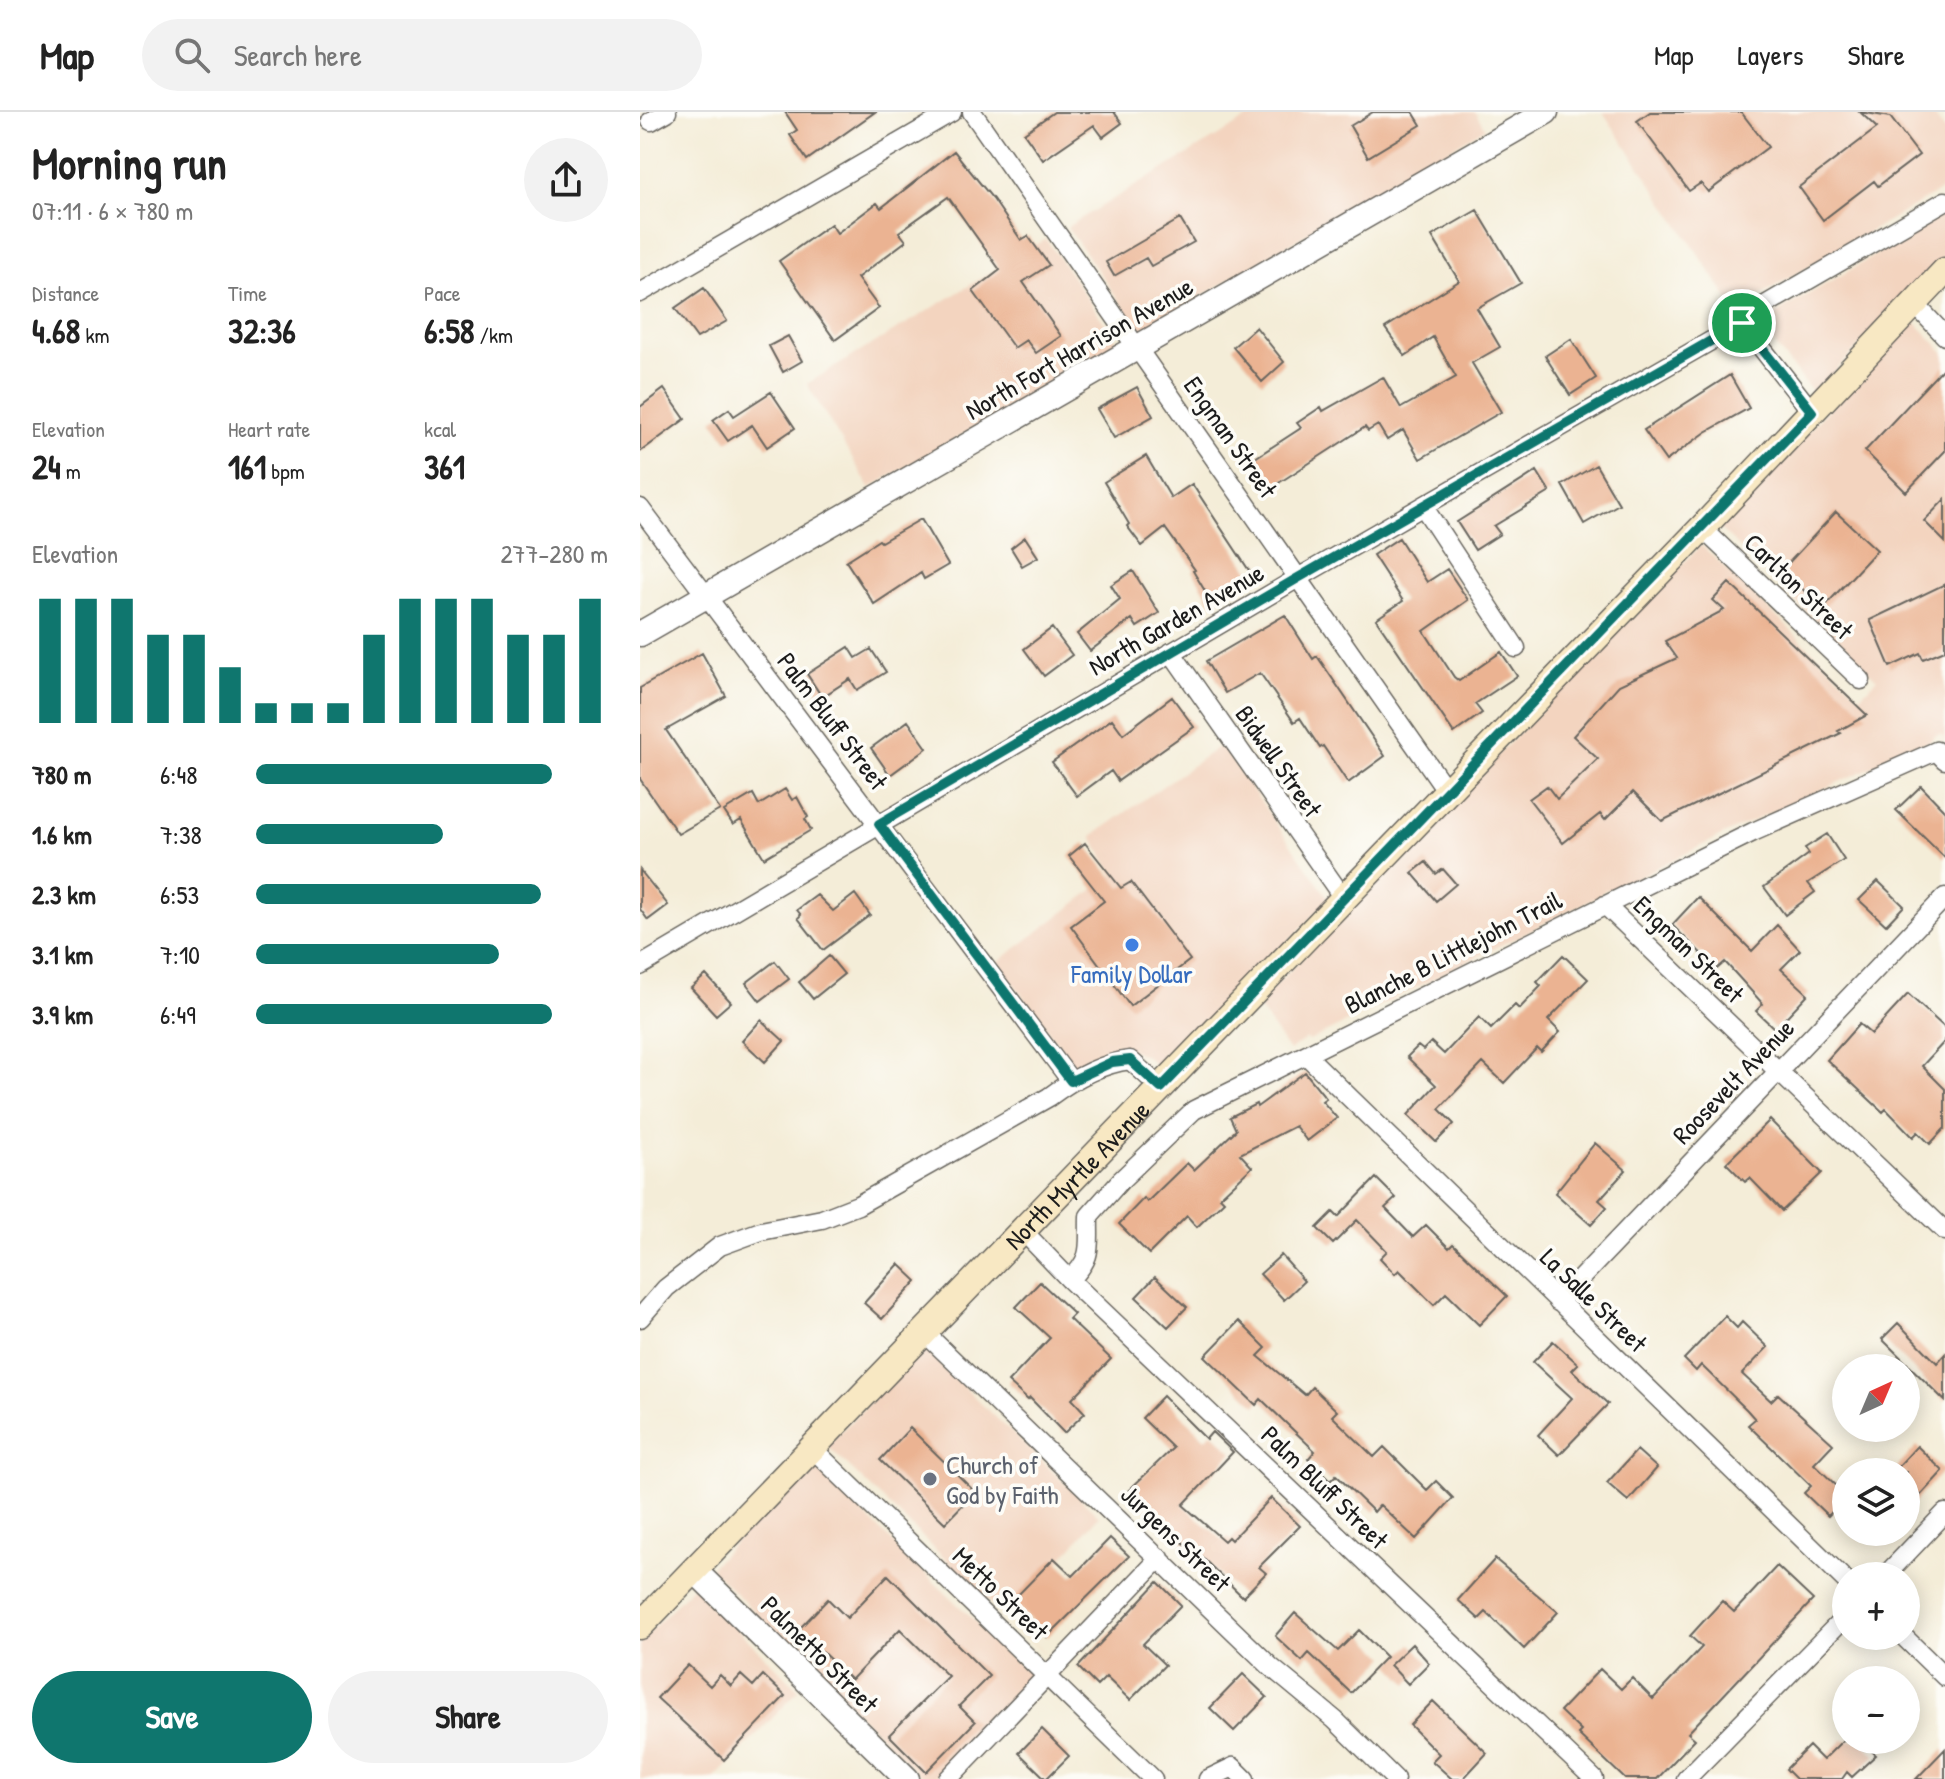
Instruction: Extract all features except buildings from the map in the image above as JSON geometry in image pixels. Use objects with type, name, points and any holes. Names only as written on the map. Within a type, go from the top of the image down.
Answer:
[{"type":"main road","name":"North Myrtle Avenue","points":[[640,1626],[1702,528],[1945,271]]},
{"type":"street","points":[[640,293],[952,112]]},
{"type":"street","name":"Engman Street","points":[[972,112],[1447,791]]},
{"type":"street","name":"North Fort Harrison Avenue","points":[[640,634],[1546,112]]},
{"type":"street","name":"North Garden Avenue","points":[[640,966],[1171,652],[1742,323],[1760,308],[1945,201]]},
{"type":"street","points":[[1914,303],[1945,336]]},
{"type":"street","points":[[1742,323],[1812,412]]},
{"type":"street","points":[[1423,506],[1516,648]]},
{"type":"street","name":"Palm Bluff Street","points":[[640,508],[1071,1081]]},
{"type":"street","name":"Carlton Street","points":[[1702,528],[1861,680]]},
{"type":"street","name":"Bidwell Street","points":[[1171,652],[1344,899]]},
{"type":"street","name":"Blanche B Littlejohn Trail","points":[[1070,1280],[1087,1260],[1090,1248],[1089,1216],[1121,1180],[1194,1110],[1753,832],[1940,755]]},
{"type":"street","name":"Roosevelt Avenue","points":[[1558,1302],[1945,897]]},
{"type":"street","name":"Engman Street","points":[[1605,905],[1945,1231]]},
{"type":"street","name":"La Salle Street","points":[[1306,1055],[1832,1567]]},
{"type":"street","points":[[640,1318],[666,1288],[720,1246],[761,1231],[822,1219],[858,1205],[1049,1097],[1071,1081],[1112,1062],[1130,1060],[1161,1088]]},
{"type":"street","name":"Palm Bluff Street","points":[[1023,1231],[1070,1280],[1594,1779]]},
{"type":"street","name":"Jurgens Street","points":[[923,1331],[1271,1667],[1335,1720],[1395,1779]]},
{"type":"street","name":"Metto Street","points":[[811,1447],[1153,1779]]},
{"type":"street","points":[[1898,1562],[1945,1513]]},
{"type":"street","points":[[948,1779],[1160,1558]]},
{"type":"street","name":"Palmetto Street","points":[[694,1570],[907,1779]]},
{"type":"street","points":[[1686,1779],[1832,1630]]},
{"type":"street","points":[[1917,1650],[1945,1677]]},
{"type":"street","points":[[1208,1779],[1233,1767],[1245,1779]]},
{"type":"shaded area","points":[[1258,112],[1475,112],[1485,128],[1141,332],[1067,227]]},
{"type":"shaded area","points":[[1603,112],[1931,112],[1945,131],[1945,188],[1755,298],[1738,313]]},
{"type":"shaded area","points":[[1945,214],[1945,255],[1814,394],[1758,324]]},
{"type":"shaded area","points":[[1046,239],[1119,344],[870,488],[807,384]]},
{"type":"shaded area","points":[[1913,320],[1945,353],[1945,741],[1943,735],[1937,734],[1930,741],[1750,822],[1609,891],[1606,889],[1599,896],[1309,1041],[1306,1039],[1289,1051],[1257,1005],[1701,545],[1860,696],[1877,679],[1718,527]]},
{"type":"shaded area","points":[[1221,745],[1329,899],[1162,1072],[1147,1057],[1129,1048],[1108,1052],[1075,1067],[998,962],[1113,875],[1092,836]]},
{"type":"shaded area","points":[[923,1348],[1099,1516],[1010,1618],[1049,1658],[827,1446]]},
{"type":"shaded area","points":[[810,1463],[1032,1676],[933,1779],[924,1779],[710,1568]]},
{"type":"shaded area","points":[[693,1586],[799,1690],[714,1779],[640,1779],[640,1642]]},
{"type":"place","name":"Family Dollar","points":[[1132,945]]},
{"type":"place","name":"Church of God by Faith","points":[[930,1479]]},
{"type":"route","points":[[1742,323],[1812,412],[1161,1088],[1130,1060],[1112,1062],[1071,1081],[879,824],[1742,323]]}]
